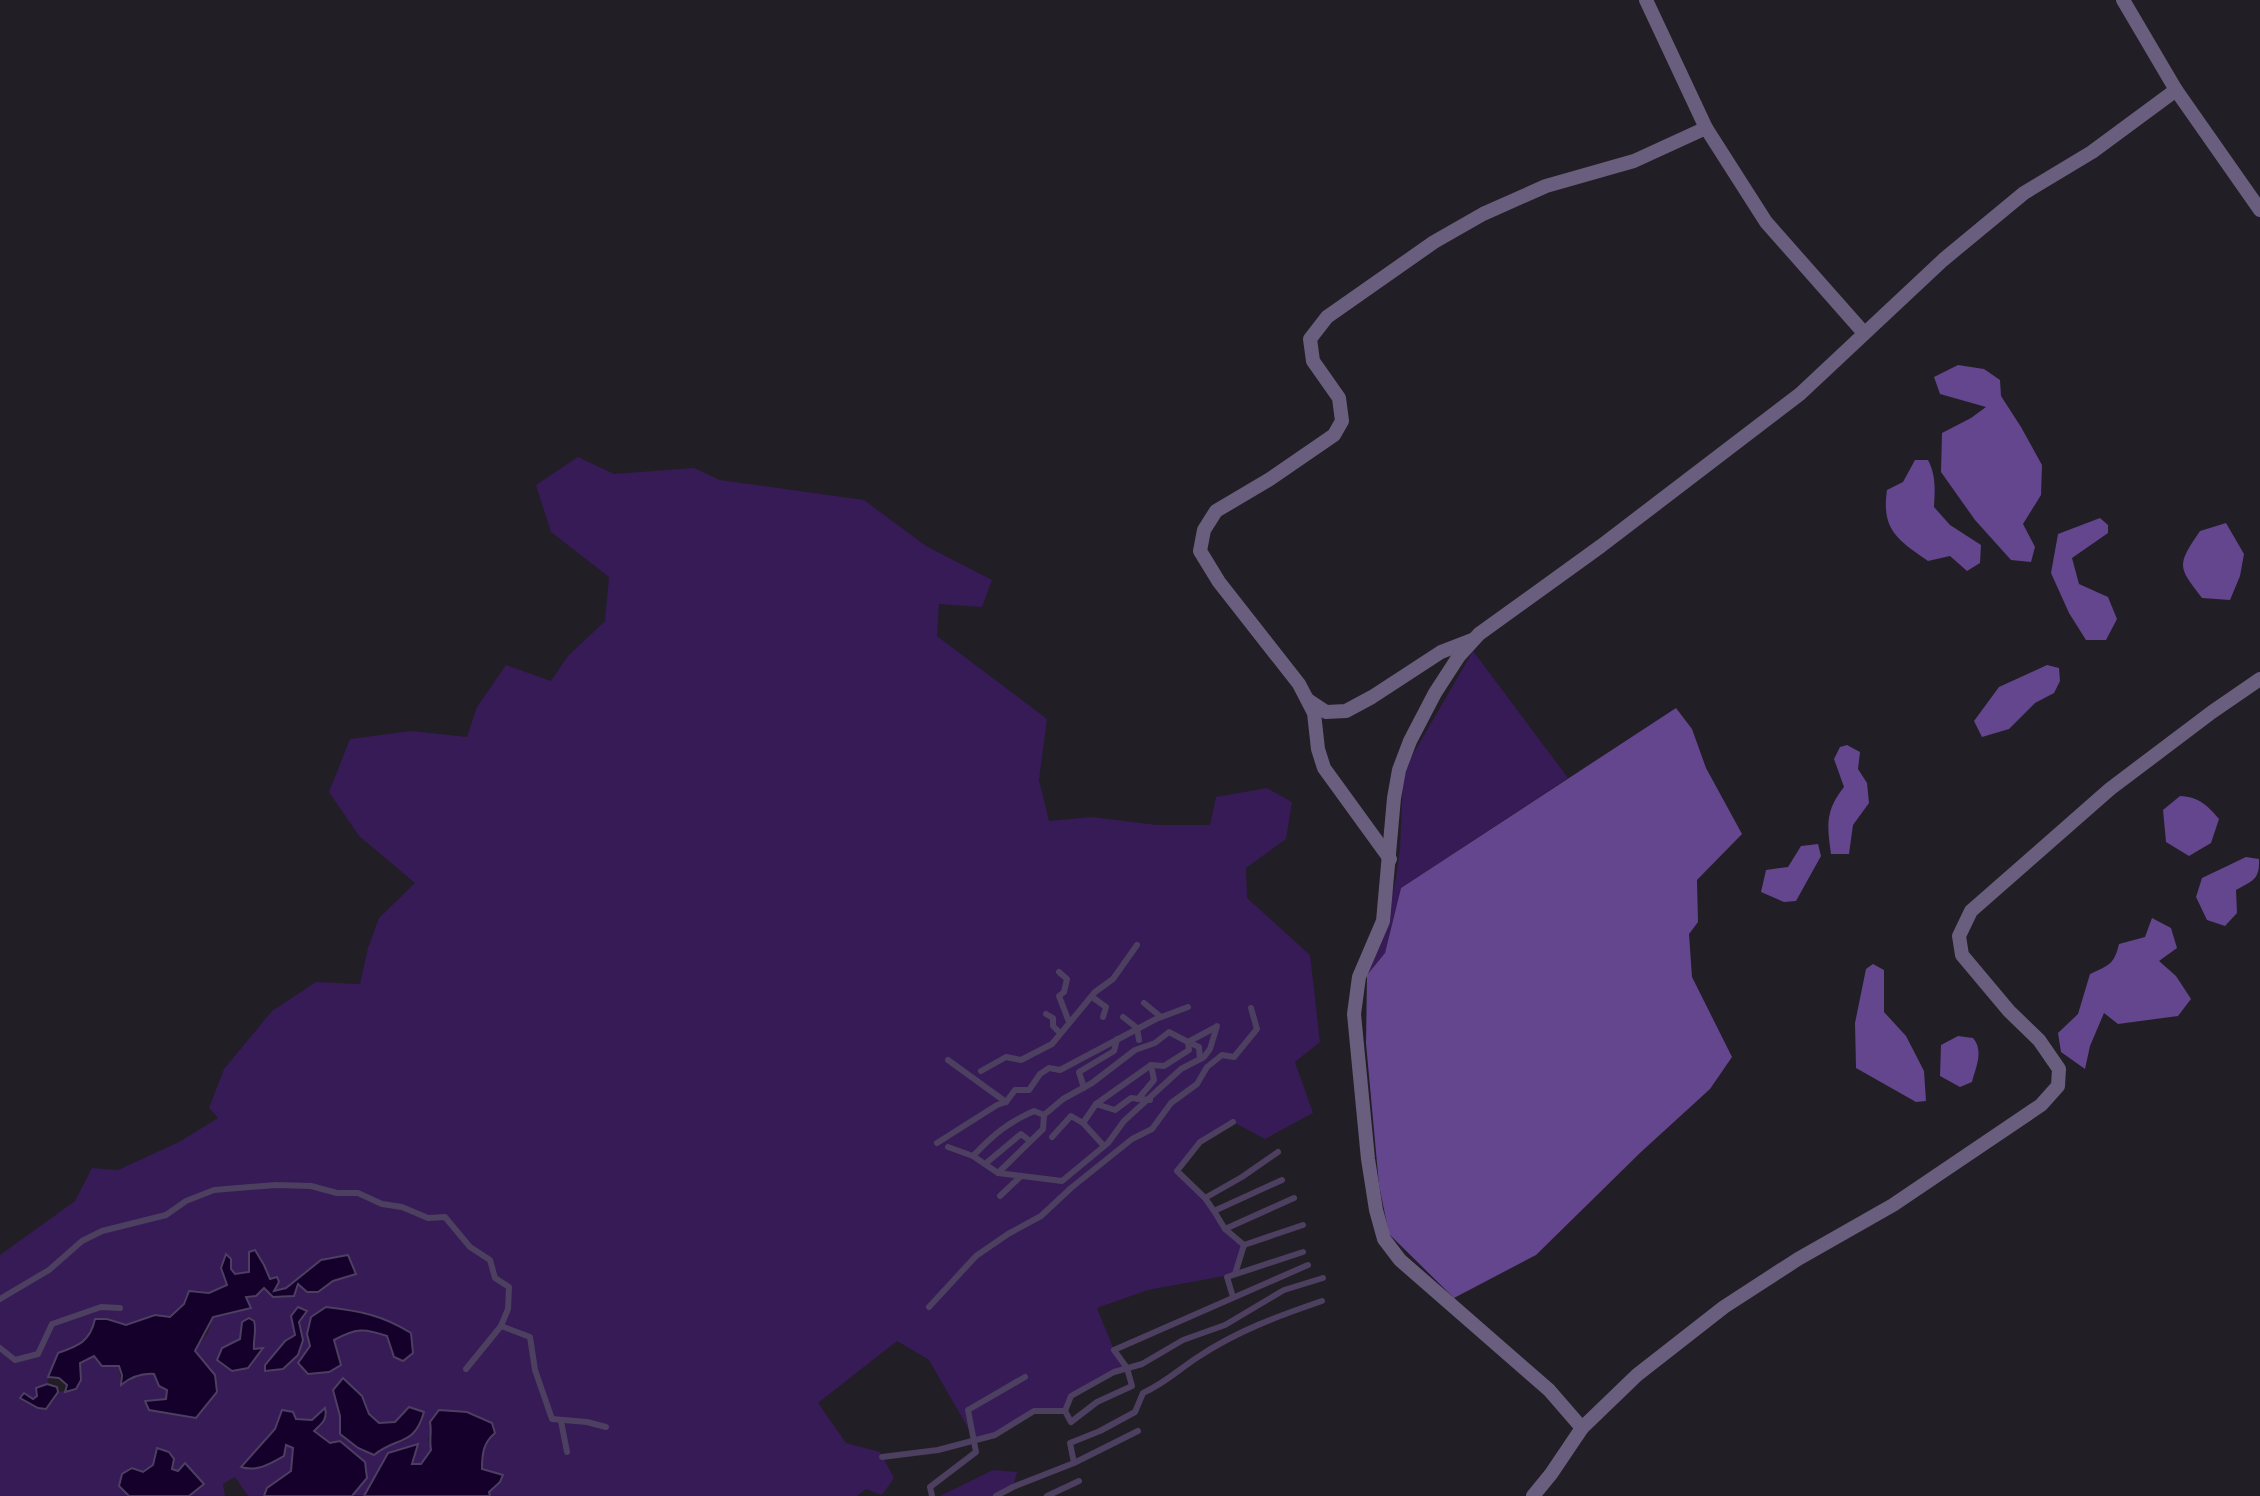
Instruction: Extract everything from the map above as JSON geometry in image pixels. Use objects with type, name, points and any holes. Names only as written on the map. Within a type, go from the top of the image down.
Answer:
[{"type":"street","points":[[1646,0],[1706,128],[1766,222],[1864,333]]},
{"type":"street","points":[[2123,0],[2176,90],[2260,209]]},
{"type":"street","points":[[1582,1428],[1549,1390],[1399,1260],[1384,1239],[1376,1210],[1368,1159],[1354,1014],[1359,977],[1383,921],[1394,798],[1399,770],[1410,741],[1435,693],[1459,656],[1474,640],[1800,394],[1943,260],[2024,193],[2092,152],[2176,90]]},
{"type":"street","points":[[1390,859],[1324,768],[1318,749],[1314,713],[1299,684],[1219,582],[1200,551],[1204,530],[1216,511],[1270,479],[1334,435],[1342,421],[1339,398],[1313,361],[1310,339],[1327,317],[1434,242],[1483,214],[1546,186],[1634,161],[1706,128]]},
{"type":"street","points":[[1307,699],[1326,712],[1346,711],[1432,657],[1474,640]]},
{"type":"street","points":[[1533,1496],[1582,1428],[1637,1375],[1724,1307],[1798,1259],[1893,1205],[2040,1104],[2058,1086],[2059,1069],[2039,1040],[2009,1011],[1962,955],[1959,936],[1971,911],[2109,789],[2260,679]]},
{"type":"shaded area","points":[[1958,365],[1984,369],[2000,380],[2001,396],[2042,465],[2041,495],[2023,524],[2035,547],[2031,562],[2011,560],[1975,520],[1941,472],[1942,433],[1986,407],[1940,394],[1934,377]]},
{"type":"shaded area","points":[[578,457],[614,474],[694,468],[720,480],[864,500],[926,546],[992,580],[982,607],[939,604],[937,636],[1047,719],[1039,780],[1049,821],[1091,817],[1157,825],[1210,825],[1216,797],[1267,788],[1292,802],[1286,839],[1246,868],[1247,898],[1310,955],[1320,1042],[1295,1062],[1313,1113],[1265,1139],[1233,1122],[1200,1142],[1178,1171],[1205,1198],[1225,1229],[1244,1245],[1235,1274],[1148,1290],[1097,1308],[1114,1350],[1127,1368],[1114,1372],[1071,1396],[1065,1411],[1034,1411],[995,1435],[975,1440],[929,1360],[897,1341],[818,1403],[846,1443],[880,1452],[894,1478],[882,1495],[866,1489],[857,1496],[490,1496],[489,1493],[500,1482],[502,1474],[482,1469],[486,1441],[432,1432],[428,1439],[431,1450],[421,1465],[412,1464],[417,1445],[388,1453],[364,1496],[352,1496],[367,1478],[348,1448],[340,1441],[330,1443],[313,1431],[322,1424],[327,1415],[325,1409],[312,1420],[296,1419],[282,1410],[275,1429],[241,1466],[286,1444],[293,1448],[291,1471],[267,1488],[264,1496],[248,1496],[235,1477],[223,1484],[225,1496],[189,1496],[204,1484],[185,1464],[178,1471],[172,1469],[157,1449],[153,1465],[143,1472],[132,1468],[119,1486],[129,1496],[0,1496],[0,1255],[75,1201],[92,1168],[118,1170],[179,1142],[218,1118],[209,1108],[224,1069],[272,1011],[316,982],[360,984],[368,948],[379,918],[415,883],[359,836],[329,792],[350,739],[411,731],[467,737],[477,707],[506,665],[551,681],[568,656],[605,621],[609,577],[551,532],[536,485]],"holes":[[[249,1253],[264,1265],[270,1279],[277,1277],[273,1291],[286,1288],[322,1260],[356,1273],[333,1281],[318,1292],[298,1284],[273,1297],[264,1288],[246,1297],[251,1308],[213,1317],[208,1332],[195,1351],[215,1375],[149,1410],[145,1401],[166,1400],[167,1390],[159,1386],[154,1374],[145,1374],[121,1384],[119,1366],[108,1367],[94,1355],[80,1363],[76,1389],[58,1392],[53,1401],[38,1408],[25,1393],[33,1399],[37,1396],[37,1388],[47,1384],[58,1353],[79,1346],[107,1319],[126,1325],[154,1315],[170,1317],[197,1290],[209,1293],[227,1285],[231,1269],[234,1274],[249,1272]],[[367,1312],[413,1352],[403,1361],[394,1357],[388,1337],[360,1331],[334,1340],[340,1365],[298,1363],[310,1346]],[[249,1319],[254,1321],[254,1350],[217,1359],[222,1348],[240,1339],[242,1322]],[[333,1390],[362,1396],[369,1414],[379,1423],[395,1422],[407,1440],[384,1447],[340,1434],[340,1416]]]},
{"type":"shaded area","points":[[1915,460],[1928,460],[1931,466],[1934,507],[1950,525],[1981,545],[1980,563],[1967,571],[1950,556],[1928,561],[1900,540],[1889,525],[1887,490],[1903,482]]},
{"type":"shaded area","points":[[2100,518],[2108,525],[2108,533],[2072,558],[2079,584],[2108,597],[2117,619],[2106,640],[2086,640],[2069,613],[2051,573],[2058,534]]},
{"type":"shaded area","points":[[2226,523],[2244,554],[2240,576],[2230,600],[2202,598],[2184,572],[2184,559],[2200,531]]},
{"type":"shaded area","points":[[1473,651],[1568,778],[1401,888],[1385,953],[1367,975],[1382,940],[1396,878],[1403,779],[1412,756]]},
{"type":"shaded area","points":[[2047,665],[2059,668],[2060,681],[2054,693],[2035,703],[2009,729],[1982,737],[1974,721],[1999,687]]},
{"type":"shaded area","points":[[1676,708],[1692,729],[1706,768],[1742,834],[1697,880],[1698,922],[1689,934],[1692,977],[1732,1057],[1710,1089],[1536,1255],[1454,1298],[1389,1234],[1379,1185],[1366,1043],[1367,975],[1385,953],[1401,888]]},
{"type":"shaded area","points":[[1847,745],[1860,752],[1858,769],[1867,783],[1869,803],[1853,825],[1849,854],[1831,854],[1830,811],[1844,787],[1834,759],[1840,747]]},
{"type":"shaded area","points":[[2180,796],[2202,803],[2219,819],[2211,843],[2189,856],[2166,842],[2163,810]]},
{"type":"shaded area","points":[[1818,844],[1821,856],[1796,901],[1784,902],[1761,892],[1766,870],[1788,867],[1801,846]]},
{"type":"shaded area","points":[[2246,857],[2259,859],[2259,866],[2254,879],[2236,890],[2237,913],[2225,926],[2207,920],[2196,897],[2202,878]]},
{"type":"shaded area","points":[[2152,918],[2171,928],[2177,948],[2159,961],[2176,976],[2191,999],[2178,1016],[2118,1024],[2104,1013],[2090,1046],[2085,1069],[2061,1052],[2058,1033],[2078,1014],[2090,974],[2110,964],[2119,944],[2145,937]]},
{"type":"shaded area","points":[[1873,964],[1884,970],[1884,1012],[1906,1036],[1924,1071],[1926,1101],[1916,1102],[1856,1068],[1855,1023],[1866,969]]},
{"type":"shaded area","points":[[1958,1036],[1973,1038],[1979,1054],[1972,1082],[1960,1087],[1940,1076],[1941,1045]]},
{"type":"shaded area","points":[[255,1250],[270,1279],[277,1277],[279,1282],[274,1291],[286,1288],[321,1260],[348,1255],[356,1274],[333,1281],[318,1292],[307,1292],[298,1284],[294,1296],[273,1297],[264,1288],[256,1296],[246,1297],[251,1308],[213,1317],[195,1351],[215,1375],[217,1392],[196,1418],[149,1410],[145,1401],[166,1399],[167,1390],[159,1386],[154,1374],[137,1376],[121,1385],[119,1366],[102,1366],[94,1356],[80,1363],[81,1380],[76,1389],[65,1392],[67,1385],[59,1378],[48,1377],[58,1353],[82,1342],[90,1333],[95,1319],[107,1319],[126,1325],[155,1315],[170,1317],[184,1304],[189,1291],[209,1293],[227,1285],[221,1268],[226,1254],[231,1259],[231,1269],[235,1274],[249,1272],[249,1252]]},
{"type":"shaded area","points":[[298,1307],[307,1311],[299,1322],[303,1340],[298,1355],[283,1369],[265,1371],[265,1365],[285,1341],[295,1335],[291,1316]]},
{"type":"shaded area","points":[[326,1307],[370,1315],[400,1327],[411,1333],[413,1353],[403,1361],[394,1357],[387,1336],[354,1331],[334,1340],[341,1365],[329,1372],[308,1374],[298,1363],[310,1346],[307,1334],[311,1317]]},
{"type":"shaded area","points":[[249,1318],[255,1324],[254,1349],[263,1348],[248,1368],[232,1371],[217,1360],[222,1348],[240,1339],[242,1322]]},
{"type":"shaded area","points":[[343,1378],[362,1396],[369,1414],[379,1423],[395,1422],[409,1407],[424,1412],[415,1431],[404,1440],[374,1455],[358,1448],[340,1434],[340,1416],[333,1390]]},
{"type":"shaded area","points":[[47,1384],[57,1387],[58,1392],[46,1409],[38,1408],[20,1398],[24,1393],[33,1399],[37,1396],[36,1388]]},
{"type":"shaded area","points":[[325,1408],[325,1419],[314,1431],[330,1443],[340,1441],[365,1462],[367,1478],[352,1496],[264,1496],[267,1488],[291,1471],[293,1448],[286,1445],[284,1456],[274,1462],[252,1469],[241,1467],[275,1429],[282,1410],[293,1412],[296,1419],[312,1420]]},
{"type":"shaded area","points":[[439,1410],[467,1412],[492,1423],[495,1433],[484,1449],[482,1469],[503,1475],[500,1482],[489,1492],[490,1496],[364,1496],[388,1453],[418,1444],[412,1464],[421,1464],[431,1450],[430,1422]]},
{"type":"shaded area","points":[[157,1448],[169,1452],[174,1459],[172,1469],[178,1471],[185,1463],[204,1484],[189,1496],[129,1496],[119,1486],[122,1474],[132,1468],[143,1472],[153,1465]]},
{"type":"shaded area","points":[[993,1470],[1017,1472],[1013,1487],[996,1496],[940,1496]]},
{"type":"waterway","points":[[981,1071],[1006,1057],[1021,1060],[1052,1044],[1095,992],[1113,979],[1137,945]]},
{"type":"waterway","points":[[1059,972],[1067,979],[1064,992],[1059,996],[1069,1022]]},
{"type":"waterway","points":[[1092,997],[1106,1007],[1103,1017]]},
{"type":"waterway","points":[[1144,1003],[1161,1017]]},
{"type":"waterway","points":[[937,1143],[1006,1102],[1015,1090],[1029,1090],[1040,1074],[1049,1068],[1060,1070],[1156,1019],[1188,1007]]},
{"type":"waterway","points":[[929,1307],[976,1256],[1041,1216],[1132,1139],[1152,1129],[1171,1103],[1197,1084],[1207,1067],[1222,1055],[1234,1057],[1257,1029],[1251,1008]]},
{"type":"waterway","points":[[1046,1014],[1053,1018],[1053,1026],[1060,1033]]},
{"type":"waterway","points":[[1123,1017],[1137,1028],[1139,1040]]},
{"type":"waterway","points":[[948,1147],[973,1156],[998,1173],[1062,1181],[1108,1143],[1124,1121],[1181,1069],[1204,1057],[1210,1049],[1217,1026]]},
{"type":"waterway","points":[[998,1173],[1043,1129],[1044,1115],[1135,1050],[1155,1043],[1169,1032],[1188,1042],[1216,1027]]},
{"type":"waterway","points":[[1084,1088],[1079,1072],[1114,1051],[1117,1039]]},
{"type":"waterway","points":[[1052,1137],[1071,1116],[1083,1123],[1096,1104],[1151,1065],[1164,1066],[1189,1050],[1188,1042],[1199,1047],[1200,1059]]},
{"type":"waterway","points":[[948,1060],[1006,1102]]},
{"type":"waterway","points":[[1138,1099],[1154,1080],[1151,1065]]},
{"type":"waterway","points":[[1096,1104],[1115,1110],[1131,1098],[1150,1100]]},
{"type":"waterway","points":[[973,1156],[1016,1120],[1034,1111],[1044,1115]]},
{"type":"waterway","points":[[1205,1198],[1177,1171],[1200,1142],[1233,1122]]},
{"type":"waterway","points":[[1083,1123],[1104,1146]]},
{"type":"waterway","points":[[985,1164],[1021,1134],[1030,1141]]},
{"type":"waterway","points":[[1214,1211],[1205,1198],[1278,1152]]},
{"type":"waterway","points":[[1000,1196],[1021,1176]]},
{"type":"waterway","points":[[1225,1229],[1214,1211],[1282,1180]]},
{"type":"waterway","points":[[0,1299],[49,1270],[82,1241],[102,1231],[166,1215],[186,1201],[214,1190],[276,1185],[311,1186],[337,1193],[358,1193],[382,1204],[402,1207],[428,1218],[445,1217],[470,1247],[490,1260],[495,1278],[509,1287],[508,1309],[501,1326],[466,1369]]},
{"type":"waterway","points":[[1244,1245],[1225,1229],[1294,1198]]},
{"type":"waterway","points":[[1235,1274],[1244,1245],[1303,1225]]},
{"type":"waterway","points":[[1233,1297],[1227,1277],[1303,1252]]},
{"type":"waterway","points":[[1065,1411],[1071,1422],[1097,1402],[1132,1386],[1127,1368],[1114,1350],[1308,1265]]},
{"type":"waterway","points":[[882,1457],[938,1450],[995,1435],[1034,1411],[1065,1411],[1071,1396],[1114,1372],[1142,1364],[1183,1340],[1225,1325],[1284,1290],[1323,1278]]},
{"type":"waterway","points":[[996,1496],[1074,1463],[1070,1443],[1135,1412],[1143,1393],[1228,1339],[1322,1301]]},
{"type":"waterway","points":[[0,1348],[15,1360],[38,1354],[52,1324],[101,1307],[120,1308]]},
{"type":"waterway","points":[[501,1326],[530,1337],[535,1370],[552,1419],[587,1422],[606,1427]]},
{"type":"waterway","points":[[932,1496],[930,1487],[976,1452],[968,1410],[1025,1377]]},
{"type":"waterway","points":[[561,1421],[567,1452]]},
{"type":"waterway","points":[[1074,1463],[1138,1431]]},
{"type":"waterway","points":[[1047,1496],[1079,1481]]}]
